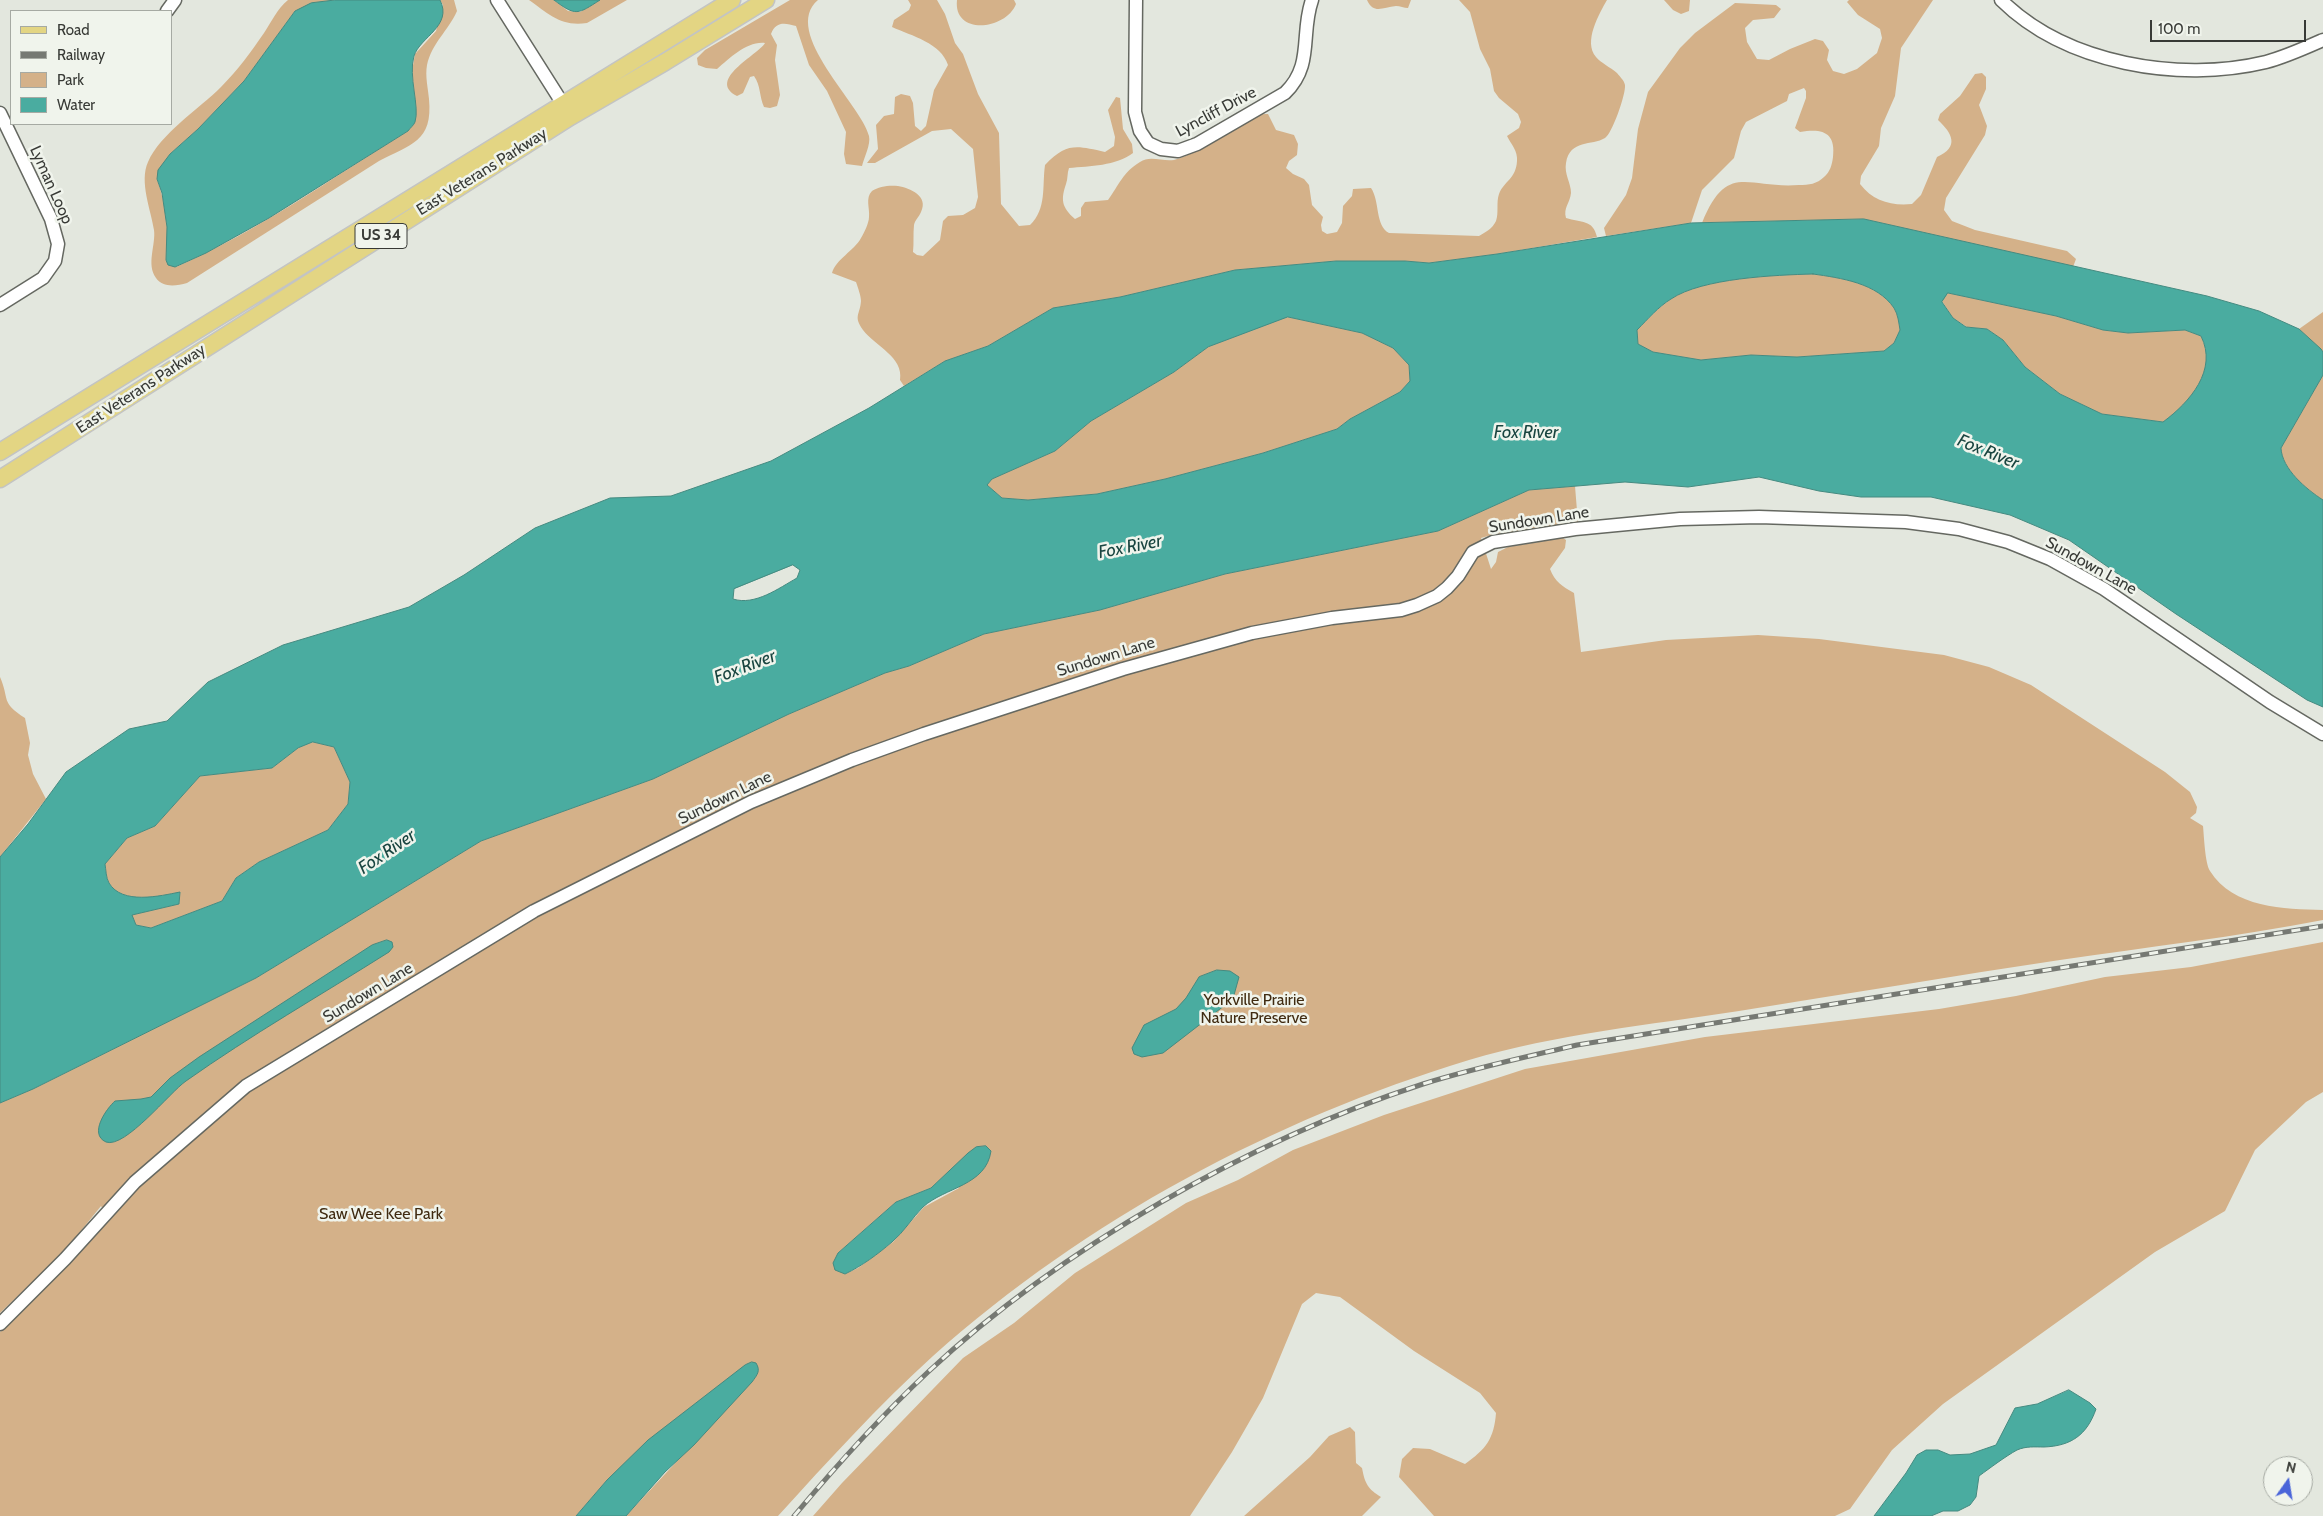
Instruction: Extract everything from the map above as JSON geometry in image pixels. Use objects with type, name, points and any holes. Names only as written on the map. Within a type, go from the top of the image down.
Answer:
[{"type":"main road","name":"East Veterans Parkway","points":[[0,480],[732,0]]},
{"type":"main road","name":"East Veterans Parkway","points":[[0,452],[566,110],[665,62],[766,0]]},
{"type":"street","points":[[497,0],[566,110]]},
{"type":"street","name":"Lyncliff Drive","points":[[1136,0],[1135,112],[1140,131],[1148,143],[1161,149],[1178,151],[1196,144],[1285,93],[1296,83],[1302,68],[1308,12],[1312,0]]},
{"type":"street","points":[[2000,0],[2015,14],[2055,40],[2079,50],[2133,63],[2170,68],[2217,70],[2267,62],[2323,40]]},
{"type":"street","name":"Lyman Loop","points":[[0,305],[42,278],[54,262],[58,244],[51,218],[5,116]]},
{"type":"street","name":"Sundown Lane","points":[[0,1324],[66,1259],[135,1182],[246,1086],[534,911],[751,802],[852,760],[924,734],[1113,672],[1252,632],[1332,618],[1401,610],[1428,601],[1447,588],[1458,576],[1473,552],[1493,542],[1575,529],[1680,519],[1759,517],[1906,522],[1959,529],[2008,542],[2050,559],[2104,589],[2270,702],[2323,734]]},
{"type":"green space","points":[[288,0],[335,0],[295,11],[244,81],[198,129],[170,154],[157,179],[166,219],[168,240],[166,260],[176,267],[206,253],[265,221],[408,131],[415,122],[416,111],[412,71],[415,54],[436,31],[443,5],[440,0],[454,0],[457,11],[436,44],[427,65],[426,78],[429,113],[427,124],[418,140],[379,161],[187,283],[166,285],[156,278],[152,267],[154,230],[145,187],[148,162],[161,142],[233,74]]},
{"type":"green space","points":[[529,0],[554,0],[568,11],[580,12],[600,0],[627,0],[587,23],[578,24],[562,21]]},
{"type":"green space","points":[[790,0],[818,0],[809,14],[809,30],[816,49],[853,106],[869,136],[868,147],[862,166],[846,164],[844,154],[846,132],[827,91],[809,65],[796,26],[781,24],[775,27],[771,34],[777,45],[775,60],[780,95],[777,106],[764,107],[754,76],[750,77],[743,93],[737,96],[729,90],[727,83],[730,75],[765,43],[745,47],[717,69],[698,65],[697,58],[705,50]]},
{"type":"green space","points":[[908,0],[937,0],[945,14],[955,43],[963,54],[978,94],[999,133],[1001,204],[1019,226],[1030,225],[1039,212],[1043,197],[1045,165],[1060,152],[1080,147],[1105,152],[1114,146],[1115,137],[1108,110],[1116,97],[1120,98],[1123,129],[1132,144],[1133,153],[1111,163],[1069,168],[1063,194],[1063,203],[1067,211],[1075,219],[1081,216],[1081,208],[1085,202],[1108,200],[1125,174],[1140,162],[1148,159],[1174,160],[1180,158],[1207,145],[1251,117],[1268,114],[1276,130],[1294,135],[1298,144],[1297,155],[1289,161],[1286,168],[1304,179],[1309,185],[1312,205],[1323,217],[1322,231],[1327,234],[1337,232],[1342,223],[1343,206],[1352,196],[1353,189],[1371,188],[1382,225],[1389,233],[1479,236],[1491,228],[1496,221],[1499,194],[1516,167],[1516,154],[1507,136],[1519,128],[1521,122],[1518,114],[1499,98],[1494,91],[1490,69],[1480,49],[1470,12],[1459,0],[1607,0],[1594,28],[1591,44],[1592,51],[1600,61],[1617,73],[1624,82],[1625,90],[1615,122],[1608,135],[1600,140],[1582,144],[1572,150],[1568,155],[1566,163],[1571,193],[1565,211],[1566,218],[1589,224],[1593,227],[1597,237],[1497,254],[1429,263],[1336,261],[1235,270],[1120,297],[1053,308],[988,346],[945,361],[904,386],[900,380],[898,365],[893,358],[868,336],[858,322],[861,299],[856,282],[832,273],[837,263],[858,243],[864,233],[869,219],[868,200],[870,194],[875,189],[885,186],[898,186],[913,191],[920,197],[923,206],[914,228],[913,252],[917,255],[923,256],[940,240],[943,221],[948,216],[963,215],[975,208],[978,197],[973,149],[951,129],[932,131],[875,163],[867,163],[878,149],[876,125],[884,116],[894,114],[895,97],[901,94],[910,96],[913,103],[915,126],[921,131],[926,126],[934,90],[948,65],[939,51],[925,41],[892,27],[894,20],[909,10],[911,5]]},
{"type":"green space","points":[[957,0],[1014,0],[1016,4],[1010,13],[1002,19],[992,24],[981,25],[971,24],[963,19],[958,12]]},
{"type":"green space","points":[[1367,0],[1411,0],[1408,8],[1396,6],[1376,9]]},
{"type":"green space","points":[[1664,0],[1690,0],[1689,11],[1681,14],[1673,10]]},
{"type":"green space","points":[[1849,0],[1933,0],[1901,48],[1895,96],[1881,128],[1879,146],[1861,176],[1860,184],[1865,190],[1883,201],[1897,204],[1912,204],[1921,195],[1937,157],[1949,149],[1951,144],[1950,135],[1938,120],[1940,114],[1960,96],[1975,74],[1982,73],[1986,77],[1986,89],[1979,105],[1987,126],[1985,135],[1946,198],[1944,210],[1952,221],[1975,230],[2067,251],[2076,259],[2073,267],[1864,219],[1702,223],[1720,191],[1730,185],[1740,182],[1752,182],[1806,185],[1819,181],[1828,173],[1833,157],[1830,137],[1815,131],[1800,132],[1795,128],[1806,98],[1804,88],[1789,94],[1787,101],[1746,122],[1741,131],[1734,158],[1702,190],[1691,223],[1606,236],[1604,228],[1626,195],[1632,178],[1638,129],[1648,92],[1680,48],[1695,33],[1735,3],[1776,5],[1781,9],[1774,18],[1753,20],[1745,28],[1747,42],[1757,59],[1769,60],[1815,39],[1823,41],[1829,50],[1827,60],[1833,71],[1844,74],[1857,69],[1877,53],[1882,38],[1880,29],[1858,15],[1847,2]]},
{"type":"green space","points":[[1813,274],[1858,283],[1868,287],[1887,300],[1895,310],[1900,330],[1894,343],[1884,351],[1797,357],[1751,355],[1701,360],[1653,352],[1638,344],[1637,330],[1666,302],[1684,292],[1701,286],[1740,279]]},
{"type":"green space","points":[[1948,293],[2056,316],[2103,330],[2128,333],[2185,330],[2201,336],[2206,361],[2204,373],[2192,395],[2163,422],[2102,414],[2060,394],[2025,367],[2003,340],[1987,329],[1967,327],[1953,318],[1942,301]]},
{"type":"green space","points":[[2323,312],[2323,352],[2299,329]]},
{"type":"green space","points":[[1288,317],[1362,333],[1393,348],[1409,365],[1410,381],[1400,392],[1350,419],[1337,429],[1263,453],[1165,479],[1097,494],[1028,500],[1002,498],[987,485],[992,479],[1055,451],[1091,421],[1174,372],[1208,347]]},
{"type":"green space","points":[[2323,375],[2323,500],[2309,490],[2290,471],[2282,456],[2281,448]]},
{"type":"green space","points":[[1575,486],[1578,523],[1495,534],[1481,538],[1491,569],[1496,562],[1498,552],[1508,547],[1563,538],[1566,540],[1565,548],[1550,569],[1559,583],[1574,593],[1581,652],[1666,640],[1758,635],[1819,639],[1944,655],[1989,667],[2031,685],[2165,772],[2190,792],[2197,807],[2196,813],[2190,818],[2203,826],[2208,867],[2220,883],[2232,893],[2260,904],[2276,907],[2323,910],[2323,920],[2225,937],[2020,966],[1569,1037],[1502,1051],[1396,1084],[1324,1112],[1253,1144],[1185,1179],[1118,1218],[1054,1260],[992,1306],[933,1356],[873,1414],[778,1516],[626,1516],[758,1374],[607,1480],[576,1516],[0,1516],[0,1332],[110,1220],[101,1206],[63,1253],[0,1313],[0,1103],[33,1089],[256,978],[481,841],[653,779],[789,714],[885,673],[909,666],[984,634],[1100,610],[1225,574],[1438,531],[1529,490]],"holes":[[[948,1173],[959,1188],[924,1207],[893,1242],[858,1268],[845,1274],[838,1253],[896,1202],[931,1188]]]},
{"type":"green space","points":[[0,677],[9,704],[17,713],[25,718],[30,743],[28,755],[33,774],[46,799],[0,857]]},
{"type":"green space","points":[[313,742],[334,747],[350,782],[348,804],[328,830],[259,862],[236,878],[222,901],[151,928],[136,925],[131,915],[179,904],[180,893],[132,897],[115,890],[108,881],[105,864],[127,838],[155,826],[200,776],[272,768],[298,748]]},
{"type":"green space","points":[[2323,942],[2323,1092],[2306,1102],[2255,1150],[2225,1211],[2155,1252],[1943,1404],[1892,1450],[1850,1509],[1835,1516],[1434,1516],[1399,1477],[1402,1459],[1413,1448],[1430,1449],[1465,1464],[1488,1443],[1496,1413],[1480,1393],[1414,1351],[1340,1297],[1316,1293],[1302,1304],[1263,1398],[1232,1452],[1190,1516],[813,1516],[842,1483],[963,1358],[1014,1323],[1075,1273],[1186,1203],[1238,1180],[1293,1150],[1384,1115],[1525,1069],[1705,1037],[1939,1009],[2016,996],[2105,977],[2191,967]]},
{"type":"green space","points":[[1350,1427],[1355,1432],[1356,1463],[1362,1468],[1368,1486],[1381,1497],[1362,1516],[1244,1516],[1310,1457],[1329,1436]]},
{"type":"water","points":[[335,0],[440,0],[443,9],[439,24],[417,49],[414,56],[412,73],[416,116],[414,123],[408,131],[269,218],[206,253],[175,267],[168,265],[166,260],[167,227],[162,193],[157,179],[158,170],[170,154],[198,129],[244,81],[295,11],[311,3]]},
{"type":"water","points":[[554,0],[600,0],[577,12],[567,9]]},
{"type":"water","name":"Fox River","points":[[1864,219],[2207,296],[2259,311],[2299,329],[2323,352],[2323,375],[2281,448],[2282,456],[2290,471],[2309,490],[2323,500],[2323,707],[2307,700],[2176,614],[2069,540],[2010,515],[1931,497],[1861,497],[1819,491],[1759,477],[1688,487],[1625,482],[1529,490],[1438,531],[1225,574],[1100,610],[984,634],[909,666],[885,673],[789,714],[653,779],[481,841],[256,978],[33,1089],[0,1103],[0,857],[28,824],[66,772],[129,729],[167,721],[208,682],[283,645],[409,607],[464,575],[535,528],[610,498],[671,496],[771,461],[869,408],[945,361],[988,346],[1053,308],[1120,297],[1235,270],[1336,261],[1429,263],[1691,223]],"holes":[[[1813,274],[1858,283],[1868,287],[1887,300],[1894,308],[1900,330],[1894,343],[1884,351],[1797,357],[1751,355],[1701,360],[1653,352],[1638,344],[1637,330],[1653,313],[1671,299],[1701,286],[1760,277]],[[1948,293],[2056,316],[2103,330],[2128,333],[2185,330],[2201,336],[2206,361],[2204,373],[2183,405],[2163,422],[2102,414],[2060,394],[2025,367],[2003,340],[1987,329],[1966,327],[1953,318],[1942,302]],[[1288,317],[1362,333],[1393,348],[1409,365],[1410,381],[1400,392],[1350,419],[1337,429],[1263,453],[1165,479],[1097,494],[1028,500],[1002,498],[987,485],[992,479],[1055,451],[1091,421],[1174,372],[1208,347]],[[793,565],[800,570],[797,578],[766,595],[750,600],[741,601],[733,599],[734,589]],[[313,742],[334,747],[350,782],[348,804],[328,830],[259,862],[236,878],[222,901],[151,928],[136,925],[132,915],[179,904],[180,892],[152,897],[132,897],[115,890],[108,881],[105,864],[127,838],[155,826],[200,776],[272,768],[298,748]]]},
{"type":"water","points":[[387,940],[392,942],[393,947],[389,952],[261,1031],[186,1081],[124,1137],[114,1142],[106,1142],[101,1138],[99,1127],[101,1121],[115,1101],[151,1097],[170,1078],[199,1057],[372,945]]},
{"type":"water","points":[[1217,970],[1230,971],[1239,977],[1234,995],[1229,1002],[1163,1053],[1142,1057],[1134,1054],[1132,1048],[1144,1025],[1176,1009],[1186,998],[1199,977]]},
{"type":"water","points":[[986,1146],[991,1151],[988,1163],[973,1179],[932,1200],[923,1207],[896,1238],[864,1264],[845,1274],[835,1270],[833,1263],[838,1253],[896,1202],[931,1188],[968,1153],[976,1147]]},
{"type":"water","points":[[752,1362],[756,1363],[758,1371],[752,1382],[694,1445],[665,1472],[626,1516],[576,1516],[607,1480],[648,1440],[745,1365]]},
{"type":"water","points":[[2069,1390],[2096,1409],[2088,1426],[2077,1437],[2054,1446],[2030,1447],[2017,1450],[1979,1476],[1976,1497],[1970,1505],[1958,1511],[1943,1511],[1931,1516],[1874,1516],[1917,1455],[1926,1450],[1938,1450],[1950,1455],[1970,1454],[1996,1445],[2015,1408],[2037,1404]]},
{"type":"railway","points":[[794,1516],[859,1442],[910,1389],[980,1326],[1037,1283],[1097,1241],[1160,1202],[1225,1167],[1291,1135],[1358,1107],[1442,1078],[1577,1045],[2323,926]]},
{"type":"park label","name":"Yorkville Prairie Nature Preserve","points":[[1254,1009]]},
{"type":"park label","name":"Saw Wee Kee Park","points":[[381,1214]]}]
